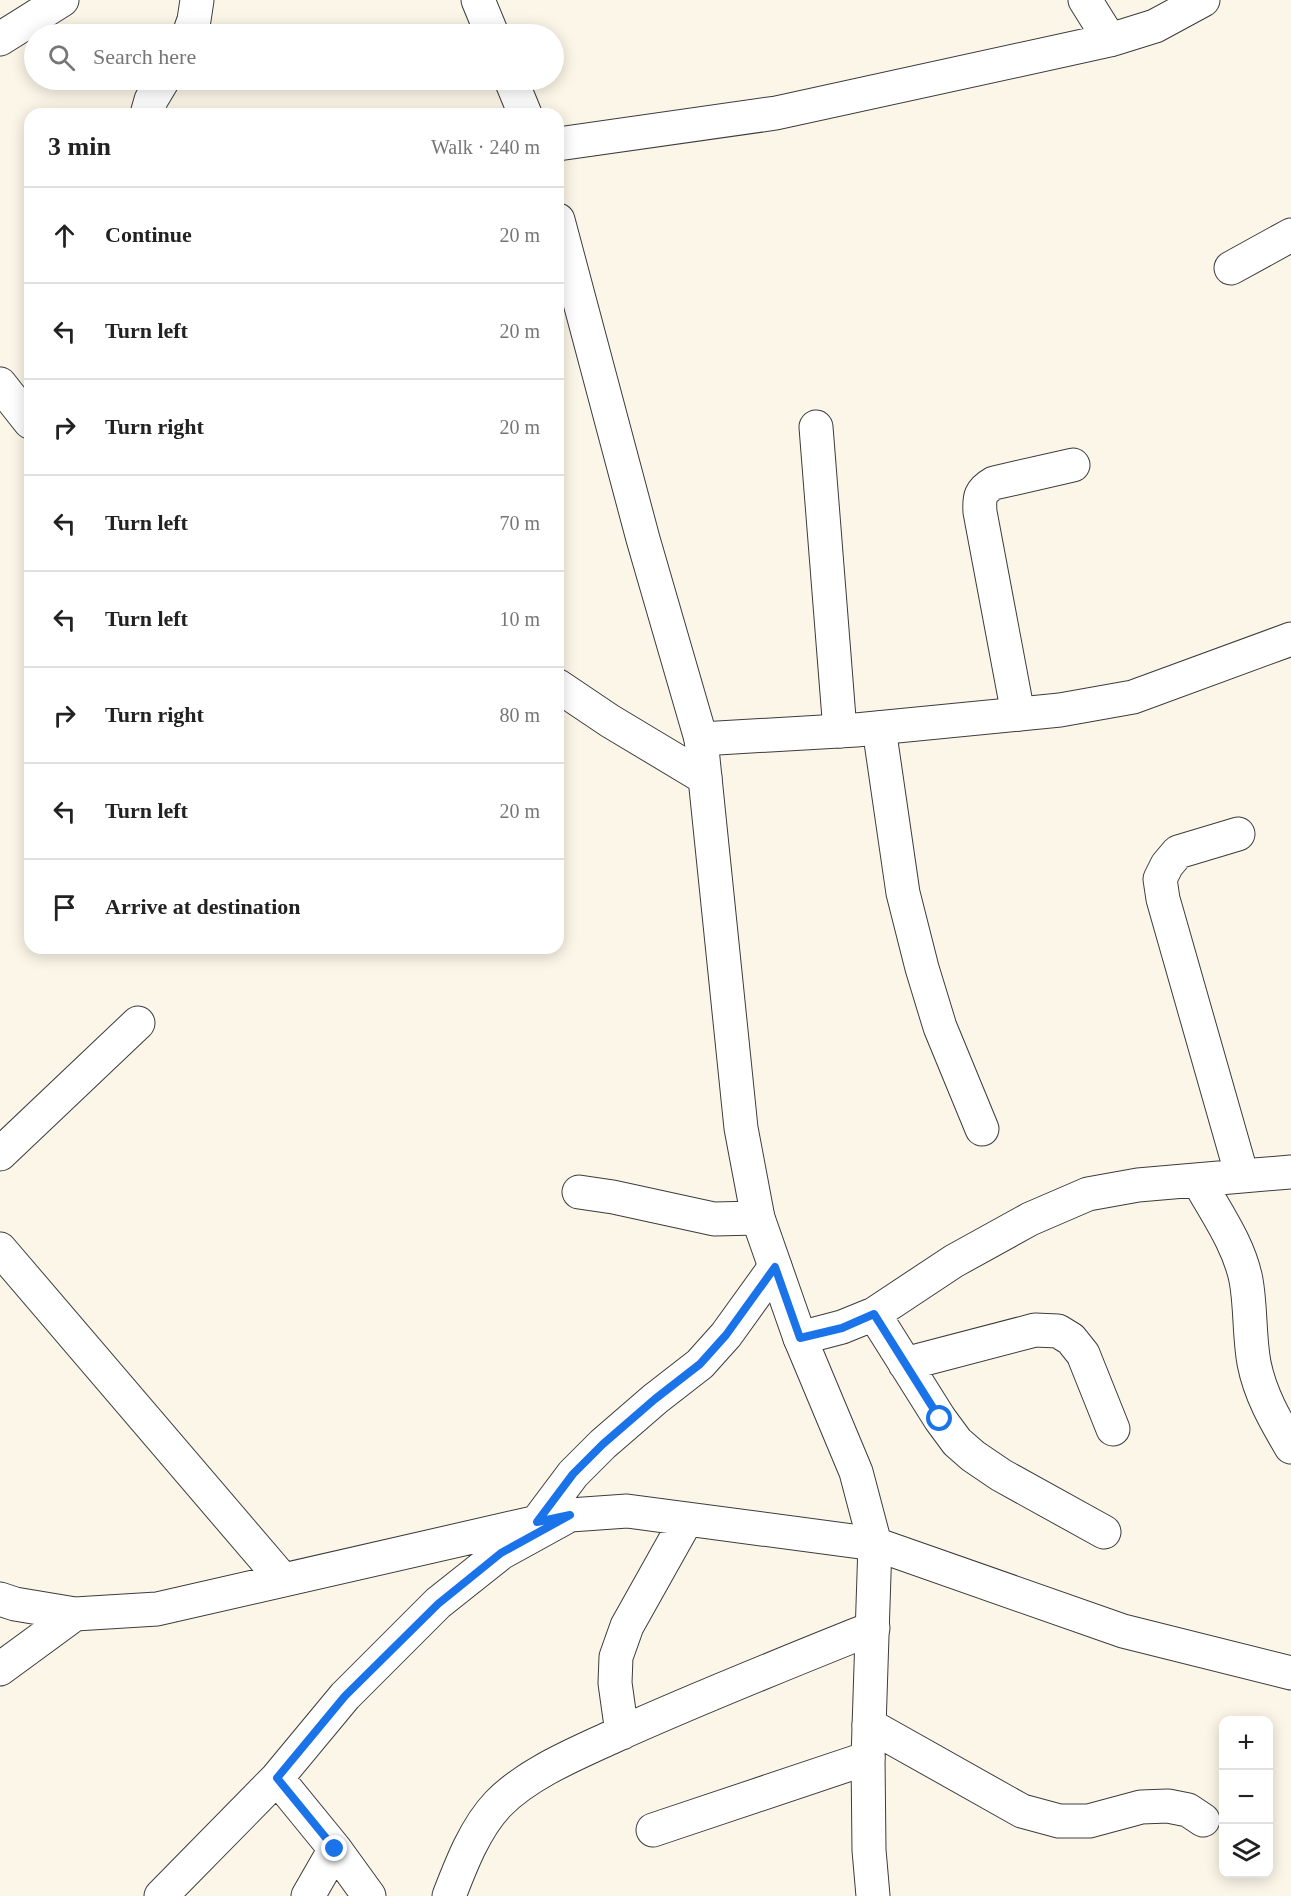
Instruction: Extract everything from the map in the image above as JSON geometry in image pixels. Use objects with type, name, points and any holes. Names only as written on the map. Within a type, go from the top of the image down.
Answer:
[{"type":"street","points":[[0,39],[62,0]]},
{"type":"street","points":[[193,24],[197,0]]},
{"type":"street","points":[[478,0],[488,24]]},
{"type":"street","points":[[1085,0],[1110,40]]},
{"type":"street","points":[[564,143],[776,113],[1110,40],[1155,26],[1203,0]]},
{"type":"street","points":[[149,108],[158,90]]},
{"type":"street","points":[[515,90],[523,108]]},
{"type":"street","points":[[1231,268],[1291,235]]},
{"type":"street","points":[[564,242],[701,739],[741,1128],[758,1218],[800,1338],[856,1472],[874,1544],[868,1758],[869,1850],[873,1896]]},
{"type":"street","points":[[0,384],[24,414]]},
{"type":"street","points":[[816,427],[840,731]]},
{"type":"street","points":[[1018,714],[979,497],[984,489],[994,483],[1073,465]]},
{"type":"street","points":[[701,739],[879,728],[1060,710],[1133,697],[1291,639]]},
{"type":"street","points":[[564,690],[610,721],[705,778]]},
{"type":"street","points":[[879,728],[903,893],[922,968],[940,1027],[982,1129]]},
{"type":"street","points":[[1238,834],[1178,852],[1167,865],[1160,879],[1163,899],[1242,1176]]},
{"type":"street","points":[[0,1154],[138,1023]]},
{"type":"street","points":[[800,1338],[842,1328],[874,1314],[964,1256],[1030,1219],[1088,1194],[1138,1185],[1291,1172]]},
{"type":"street","points":[[1198,1180],[1238,1254],[1246,1280],[1254,1361],[1277,1396],[1291,1448]]},
{"type":"street","points":[[579,1192],[714,1219],[758,1218]]},
{"type":"street","points":[[0,1249],[283,1580]]},
{"type":"street","points":[[537,1522],[573,1474],[655,1399],[700,1364],[726,1335],[775,1267]]},
{"type":"street","points":[[874,1314],[957,1442],[973,1456],[1001,1474],[1104,1532]]},
{"type":"street","points":[[905,1364],[1035,1330],[1058,1331],[1071,1340],[1083,1354],[1113,1429]]},
{"type":"street","points":[[0,1599],[15,1604],[75,1614],[157,1609],[570,1515],[627,1511],[874,1544],[1123,1631],[1291,1673]]},
{"type":"street","points":[[161,1896],[277,1778],[345,1696],[438,1604],[501,1553],[570,1515]]},
{"type":"street","points":[[622,1732],[615,1683],[616,1657],[627,1626],[687,1519]]},
{"type":"street","points":[[0,1669],[75,1614]]},
{"type":"street","points":[[449,1896],[480,1828],[498,1804],[522,1784],[622,1732],[873,1628]]},
{"type":"street","points":[[869,1725],[1022,1810],[1041,1816],[1059,1821],[1089,1821],[1141,1807],[1167,1806],[1188,1810],[1203,1820]]},
{"type":"street","points":[[653,1830],[868,1758]]},
{"type":"street","points":[[277,1778],[335,1849],[369,1896]]},
{"type":"street","points":[[308,1896],[335,1849]]},
{"type":"route","points":[[335,1849],[277,1778],[345,1696],[438,1604],[501,1553],[570,1515],[537,1522],[573,1474],[603,1444],[700,1364],[726,1335],[775,1267],[800,1338],[842,1328],[874,1314],[940,1419]]}]
